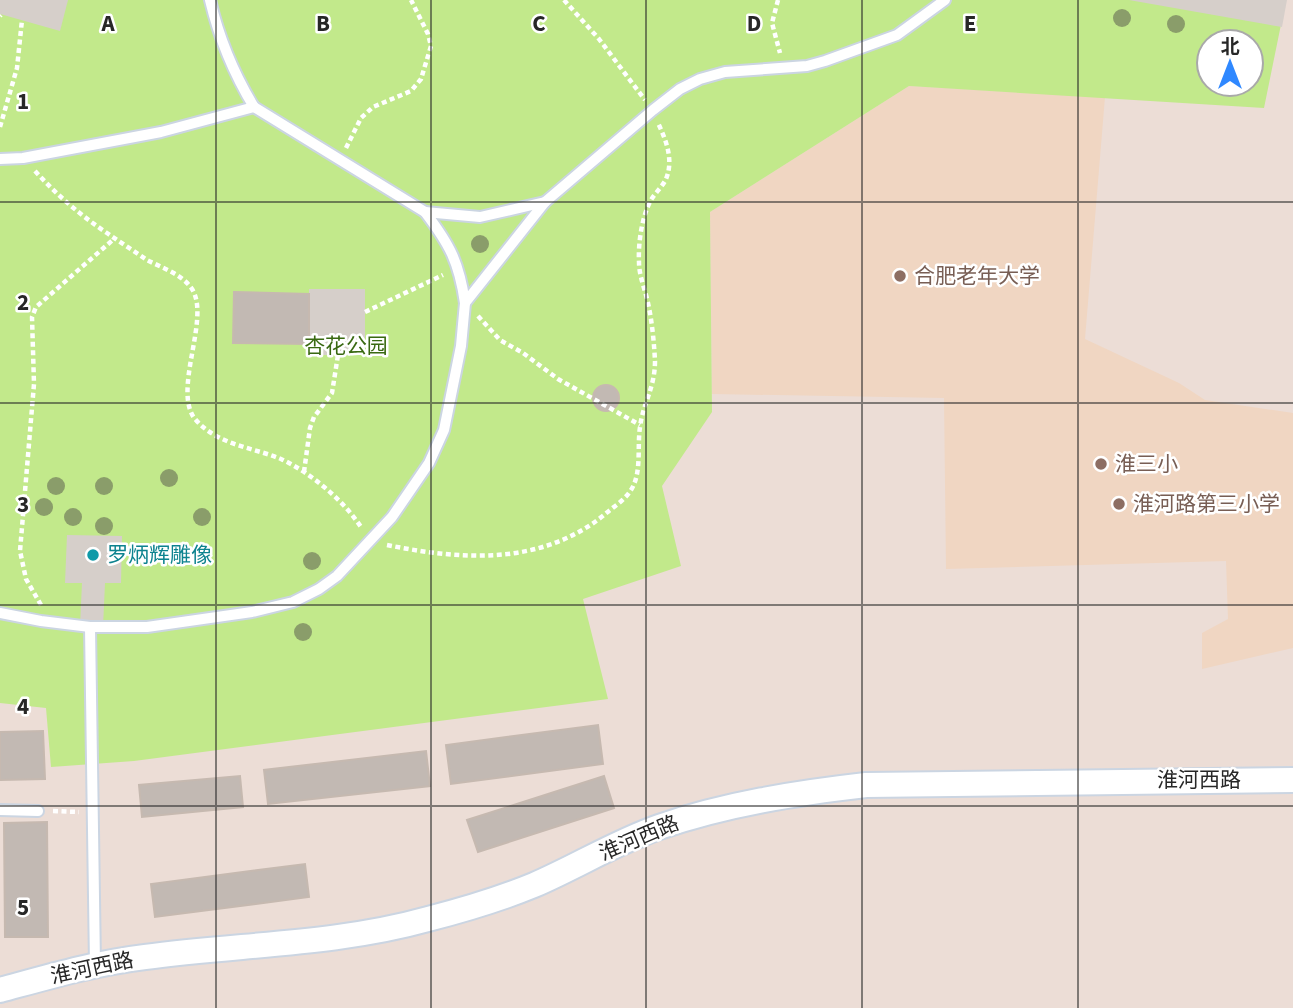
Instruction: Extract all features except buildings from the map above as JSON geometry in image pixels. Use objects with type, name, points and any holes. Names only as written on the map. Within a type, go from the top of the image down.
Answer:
[{"type":"street","name":"淮河西路","points":[[0,990],[95,965],[145,957],[362,934],[427,920],[532,886],[656,828],[717,808],[817,791],[866,785],[1293,780]]},
{"type":"lane","points":[[0,612],[90,627],[156,626],[252,612],[293,602],[337,576],[392,517],[429,463],[444,430],[461,346],[465,303],[459,268],[442,234],[425,212],[254,107],[238,80],[215,21],[210,0]]},
{"type":"lane","points":[[465,303],[545,202],[680,89],[700,79],[725,72],[807,66],[897,35],[945,0]]},
{"type":"lane","points":[[0,159],[23,158],[161,132],[254,107]]},
{"type":"lane","points":[[425,212],[480,217],[545,202]]},
{"type":"lane","points":[[90,627],[95,965]]},
{"type":"lane","points":[[0,810],[38,811]]},
{"type":"path","points":[[341,159],[361,118],[373,107],[411,91],[421,79],[431,46],[411,0]]},
{"type":"path","points":[[23,158],[70,207],[148,260],[181,278],[193,290],[199,308],[189,371],[189,405],[197,421],[231,443],[279,459],[304,472],[354,515],[370,541],[431,553],[502,556],[539,548],[578,533],[599,519],[636,481],[640,425],[652,391],[654,360],[648,305],[638,261],[641,234],[649,206],[666,180],[669,167],[666,140],[653,110],[599,39],[564,0]]},
{"type":"path","points":[[778,0],[772,23],[784,68]]},
{"type":"path","points":[[0,127],[17,68],[22,20]]},
{"type":"path","points":[[50,622],[26,579],[20,551],[34,384],[32,317],[36,307],[115,238]]},
{"type":"path","points":[[365,312],[459,268]]},
{"type":"path","points":[[465,303],[500,340],[558,379],[640,425]]},
{"type":"path","points":[[304,472],[310,428],[314,417],[332,393],[338,355]]},
{"type":"path","points":[[38,811],[93,812]]},
{"type":"shaded area","points":[[0,0],[68,0],[60,31],[0,14]]},
{"type":"shaded area","points":[[1129,0],[1287,0],[1282,27]]},
{"type":"shaded area","name":"合肥老年大学","points":[[909,86],[1105,97],[1085,339],[1179,383],[1205,400],[1293,413],[1293,648],[1202,669],[1202,633],[1228,619],[1226,561],[946,569],[944,398],[712,394],[710,212]]},
{"type":"shaded area","points":[[309,289],[365,289],[365,355],[309,355]]},
{"type":"shaded area","points":[[67,535],[122,536],[121,583],[105,583],[103,627],[80,626],[82,583],[65,583]]},
{"type":"green space","name":"杏花公园","points":[[0,0],[1286,0],[1264,108],[909,86],[710,212],[712,412],[662,486],[681,566],[583,599],[608,699],[134,761],[51,767],[46,708],[0,703]]},
{"type":"place","name":"合肥老年大学","points":[[900,276]]},
{"type":"place","name":"淮三小","points":[[1101,464]]},
{"type":"place","name":"淮河路第三小学","points":[[1119,504]]},
{"type":"place","name":"罗炳辉雕像","points":[[93,555]]}]
